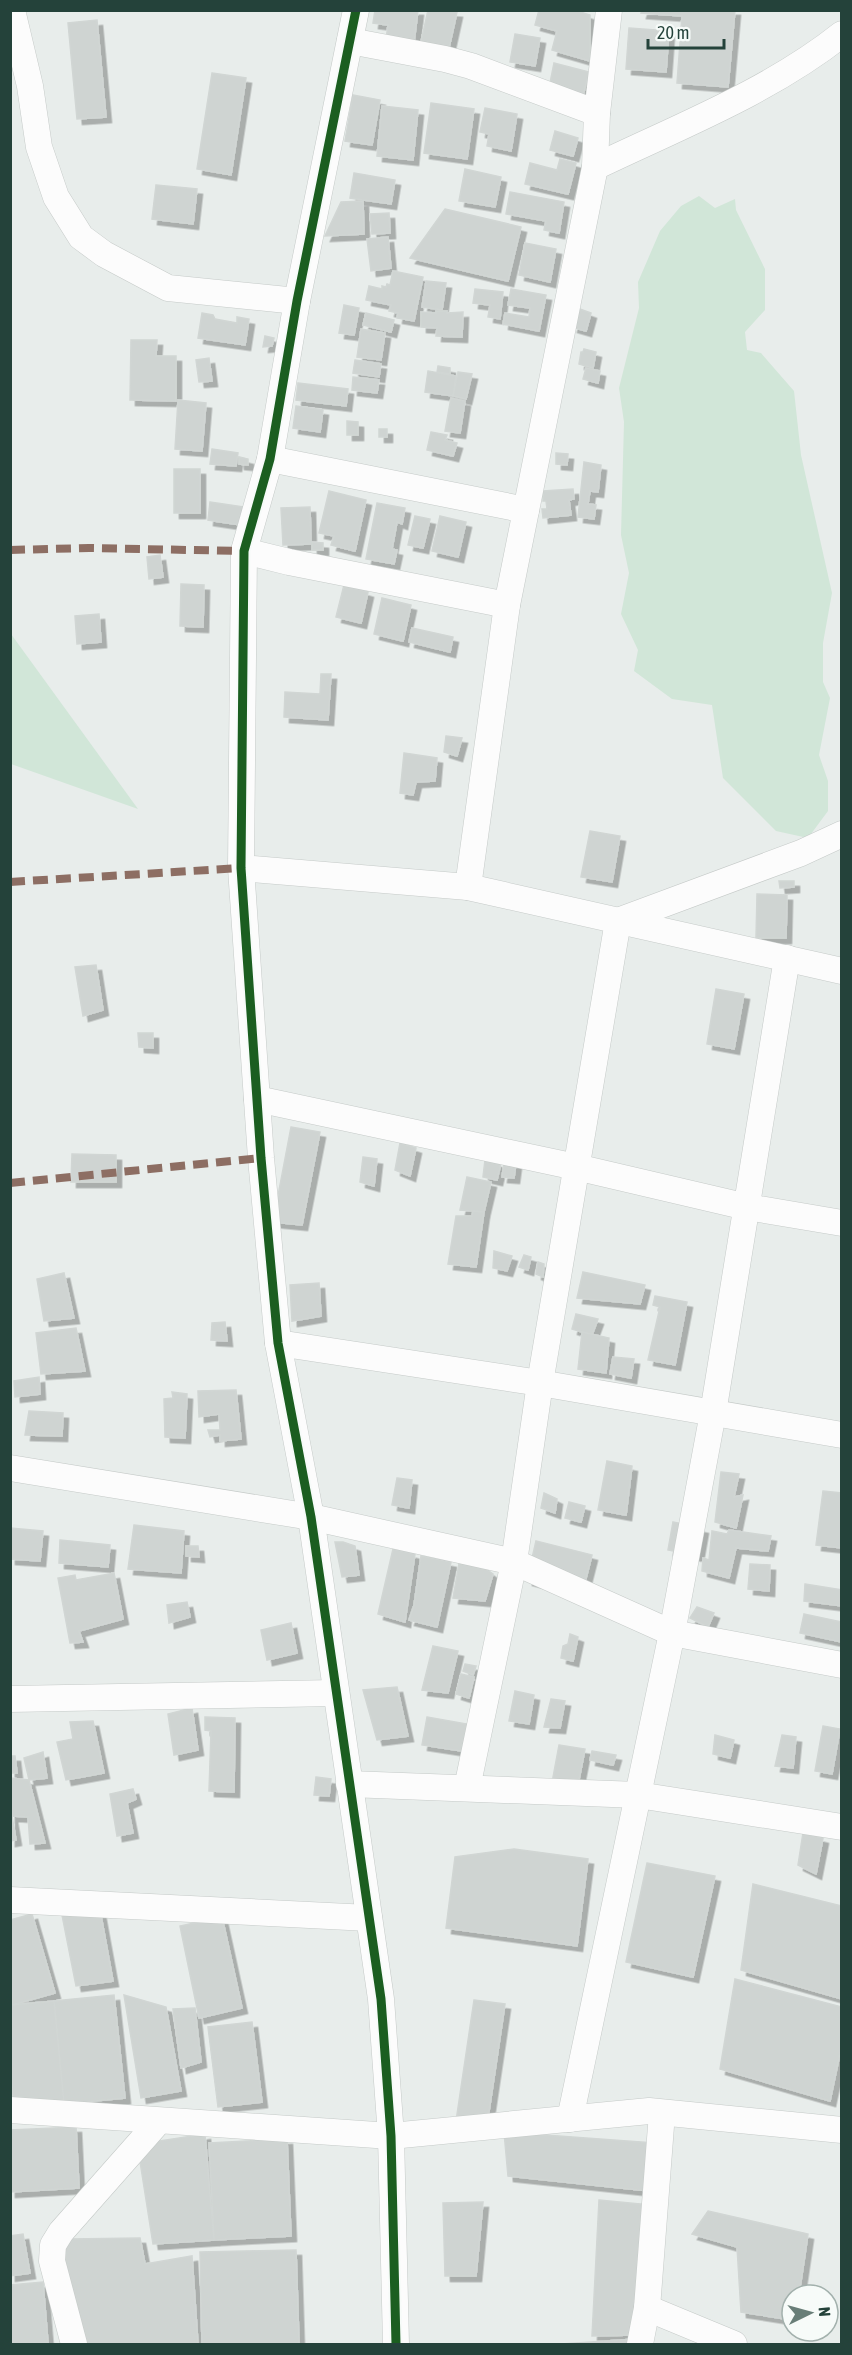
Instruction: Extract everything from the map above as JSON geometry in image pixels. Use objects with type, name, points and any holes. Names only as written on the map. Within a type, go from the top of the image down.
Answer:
[{"type":"street","points":[[12,10],[30,86],[39,147],[56,196],[81,237],[105,254],[168,288],[297,301]]},
{"type":"street","points":[[356,10],[297,301],[270,459],[244,551],[241,868],[257,1099],[278,1343],[312,1517],[381,1999],[391,2136],[396,2344]]},
{"type":"street","points":[[468,887],[507,604],[595,167],[597,113],[609,10]]},
{"type":"street","points":[[595,167],[737,99],[814,56],[842,34]]},
{"type":"street","points":[[350,41],[462,64],[597,113]]},
{"type":"street","points":[[270,459],[526,510]]},
{"type":"street","points":[[244,551],[289,562],[507,604]]},
{"type":"street","points":[[618,921],[801,853],[842,834]]},
{"type":"street","points":[[241,868],[468,887],[842,971]]},
{"type":"street","points":[[467,1788],[514,1562],[540,1383],[618,921]]},
{"type":"street","points":[[570,2119],[672,1633],[713,1413],[787,958]]},
{"type":"street","points":[[257,1099],[576,1167],[747,1207],[842,1223]]},
{"type":"street","points":[[278,1343],[540,1383],[842,1435]]},
{"type":"street","points":[[10,1468],[312,1517],[514,1562],[672,1633],[842,1665]]},
{"type":"street","points":[[10,1699],[336,1693]]},
{"type":"street","points":[[349,1784],[638,1795],[842,1827]]},
{"type":"street","points":[[10,1900],[369,1918]]},
{"type":"street","points":[[10,2110],[391,2136],[649,2111],[842,2130]]},
{"type":"street","points":[[640,2344],[647,2308],[662,2113]]},
{"type":"street","points":[[74,2344],[52,2261],[53,2245],[61,2232],[159,2121]]},
{"type":"street","points":[[647,2308],[734,2344]]},
{"type":"green space","points":[[699,196],[715,208],[735,199],[736,210],[765,269],[765,310],[745,332],[747,350],[761,353],[794,391],[801,455],[832,593],[823,643],[823,682],[830,698],[819,755],[828,781],[828,811],[808,838],[776,831],[723,778],[712,705],[672,699],[634,671],[638,650],[621,614],[629,573],[621,535],[624,422],[619,388],[639,308],[638,282],[660,231],[681,206]]},
{"type":"green space","points":[[11,634],[138,809],[11,764]]},
{"type":"building","points":[[375,10],[418,10],[414,43],[386,39],[388,25],[373,23]]},
{"type":"building","points":[[428,10],[457,12],[449,48],[421,42]]},
{"type":"building","points":[[539,10],[574,10],[590,15],[590,61],[552,50],[557,31],[535,25]]},
{"type":"building","points":[[642,10],[735,10],[728,87],[677,83],[682,16],[641,13]]},
{"type":"building","points":[[97,20],[106,117],[77,119],[68,23]]},
{"type":"building","points":[[629,28],[669,31],[666,72],[626,69]]},
{"type":"building","points":[[515,34],[540,38],[535,66],[510,62]]},
{"type":"building","points":[[554,63],[589,72],[583,96],[549,88]]},
{"type":"building","points":[[212,73],[246,78],[231,175],[197,169]]},
{"type":"building","points":[[353,95],[380,100],[372,145],[345,141]]},
{"type":"building","points":[[431,103],[474,109],[467,159],[424,153]]},
{"type":"building","points":[[382,106],[418,110],[413,160],[377,156]]},
{"type":"building","points":[[485,108],[517,114],[511,151],[487,146],[489,134],[480,132]]},
{"type":"building","points":[[555,131],[578,138],[573,156],[550,150]]},
{"type":"building","points":[[560,159],[576,163],[568,194],[525,184],[530,163],[557,170]]},
{"type":"building","points":[[465,169],[501,177],[495,207],[459,201]]},
{"type":"building","points":[[354,173],[395,180],[391,204],[350,198]]},
{"type":"building","points":[[156,185],[197,189],[193,224],[152,219]]},
{"type":"building","points":[[510,192],[564,202],[559,233],[544,230],[546,221],[506,214]]},
{"type":"building","points":[[363,201],[364,234],[325,236],[341,202]]},
{"type":"building","points":[[445,209],[521,227],[508,281],[410,258]]},
{"type":"building","points":[[389,213],[390,233],[372,234],[370,214]]},
{"type":"building","points":[[388,237],[391,268],[371,271],[367,239]]},
{"type":"building","points":[[525,243],[556,249],[550,282],[519,275]]},
{"type":"building","points":[[393,271],[423,277],[414,321],[397,318],[398,313],[389,311],[391,305],[366,300],[369,286],[382,289],[382,286],[390,285]]},
{"type":"building","points":[[426,281],[446,283],[442,310],[422,307]]},
{"type":"building","points":[[475,289],[503,292],[500,319],[488,317],[490,305],[473,303]]},
{"type":"building","points":[[511,289],[546,295],[539,331],[503,324],[505,313],[529,317],[530,308],[508,305]]},
{"type":"building","points":[[344,305],[359,308],[354,335],[339,333]]},
{"type":"building","points":[[577,308],[591,313],[586,331],[572,327]]},
{"type":"building","points":[[436,311],[463,312],[462,337],[436,336],[437,328],[421,327],[421,312],[436,313]]},
{"type":"building","points":[[202,313],[213,315],[215,319],[237,323],[237,317],[249,319],[245,345],[198,338]]},
{"type":"building","points":[[366,313],[394,320],[391,332],[363,325]]},
{"type":"building","points":[[361,329],[385,333],[381,360],[357,357]]},
{"type":"building","points":[[265,336],[274,338],[272,346],[263,347]]},
{"type":"building","points":[[131,340],[157,340],[156,356],[176,356],[176,401],[130,400]]},
{"type":"building","points":[[584,349],[596,352],[593,368],[579,364],[581,352]]},
{"type":"building","points":[[209,358],[212,381],[199,382],[196,360]]},
{"type":"building","points":[[355,360],[381,364],[379,377],[353,373]]},
{"type":"building","points":[[438,366],[450,368],[450,374],[437,372]]},
{"type":"building","points":[[586,368],[600,371],[598,383],[583,379]]},
{"type":"building","points":[[428,371],[456,376],[453,396],[425,392]]},
{"type":"building","points":[[458,372],[472,374],[466,399],[453,396]]},
{"type":"building","points":[[353,377],[379,380],[377,393],[352,390]]},
{"type":"building","points":[[298,383],[348,389],[346,406],[296,400]]},
{"type":"building","points":[[451,398],[465,401],[460,433],[445,431]]},
{"type":"building","points":[[178,400],[206,403],[202,451],[175,449]]},
{"type":"building","points":[[296,406],[323,410],[320,432],[293,428]]},
{"type":"building","points":[[347,421],[358,422],[358,435],[347,435]]},
{"type":"building","points":[[379,429],[387,429],[387,437],[379,437]]},
{"type":"building","points":[[431,432],[447,435],[445,440],[457,443],[453,456],[427,450]]},
{"type":"building","points":[[212,449],[238,453],[236,466],[210,464]]},
{"type":"building","points":[[556,453],[568,454],[567,465],[556,464]]},
{"type":"building","points":[[239,457],[248,459],[248,465],[239,464]]},
{"type":"building","points":[[584,462],[601,465],[598,492],[590,491],[588,504],[596,505],[594,519],[578,517]]},
{"type":"building","points":[[174,469],[200,469],[200,513],[174,513]]},
{"type":"building","points":[[573,489],[574,499],[569,500],[571,515],[543,518],[542,509],[547,509],[546,501],[543,501],[543,491]]},
{"type":"building","points":[[329,491],[366,500],[355,551],[331,545],[334,536],[319,533]]},
{"type":"building","points":[[210,502],[243,507],[240,525],[208,520]]},
{"type":"building","points":[[377,503],[405,508],[402,524],[397,522],[392,549],[397,550],[394,564],[366,559]]},
{"type":"building","points":[[310,507],[311,544],[283,545],[281,508]]},
{"type":"building","points":[[415,516],[430,519],[423,548],[408,545]]},
{"type":"building","points":[[440,516],[466,522],[458,557],[432,551]]},
{"type":"building","points":[[312,542],[323,543],[323,550],[312,550]]},
{"type":"building","points":[[160,555],[163,577],[149,579],[147,557]]},
{"type":"building","points":[[181,584],[204,585],[203,627],[180,626]]},
{"type":"building","points":[[344,585],[368,592],[361,623],[336,617]]},
{"type":"building","points":[[382,598],[411,605],[403,641],[374,634]]},
{"type":"building","points":[[99,614],[101,642],[77,644],[75,616]]},
{"type":"building","points":[[412,628],[453,637],[450,652],[409,642]]},
{"type":"building","points":[[321,674],[331,674],[328,720],[284,717],[285,692],[320,694]]},
{"type":"building","points":[[446,736],[462,738],[457,756],[444,752]]},
{"type":"building","points":[[404,753],[437,758],[435,781],[416,782],[413,795],[400,793]]},
{"type":"building","points":[[590,831],[620,836],[612,882],[581,877]]},
{"type":"building","points":[[779,881],[794,881],[794,887],[780,888]]},
{"type":"building","points":[[757,894],[787,895],[786,938],[756,938]]},
{"type":"building","points":[[96,965],[103,1010],[83,1016],[75,967]]},
{"type":"building","points":[[716,989],[744,994],[734,1049],[707,1044]]},
{"type":"building","points":[[138,1033],[153,1033],[153,1048],[139,1047]]},
{"type":"building","points":[[291,1127],[320,1132],[302,1225],[273,1222]]},
{"type":"building","points":[[400,1143],[416,1148],[410,1176],[395,1170]]},
{"type":"building","points":[[72,1154],[116,1155],[116,1182],[71,1182]]},
{"type":"building","points":[[363,1157],[377,1159],[374,1186],[360,1182]]},
{"type":"building","points":[[485,1160],[501,1163],[497,1180],[483,1177]]},
{"type":"building","points":[[504,1163],[516,1163],[514,1178],[502,1177]]},
{"type":"building","points":[[467,1177],[491,1182],[484,1212],[460,1210]]},
{"type":"building","points":[[473,1211],[484,1212],[476,1267],[448,1264],[456,1216],[472,1216]]},
{"type":"building","points":[[494,1251],[512,1256],[507,1271],[493,1268]]},
{"type":"building","points":[[524,1255],[531,1257],[528,1270],[519,1267]]},
{"type":"building","points":[[538,1262],[544,1264],[543,1277],[536,1274]]},
{"type":"building","points":[[583,1272],[645,1285],[640,1304],[577,1298]]},
{"type":"building","points":[[64,1273],[74,1318],[44,1321],[37,1279]]},
{"type":"building","points":[[319,1283],[321,1316],[292,1321],[290,1285]]},
{"type":"building","points":[[655,1296],[687,1302],[675,1365],[648,1360],[660,1307],[653,1305]]},
{"type":"building","points":[[576,1314],[598,1319],[592,1335],[572,1329]]},
{"type":"building","points":[[225,1322],[227,1341],[211,1340],[212,1323]]},
{"type":"building","points":[[76,1328],[85,1371],[41,1374],[36,1333]]},
{"type":"building","points":[[582,1332],[609,1338],[606,1373],[578,1369]]},
{"type":"building","points":[[613,1357],[634,1359],[631,1378],[610,1374]]},
{"type":"building","points":[[39,1377],[40,1394],[15,1397],[14,1381]]},
{"type":"building","points":[[236,1390],[241,1439],[220,1441],[220,1435],[210,1437],[208,1430],[220,1430],[219,1414],[199,1417],[198,1391]]},
{"type":"building","points":[[172,1392],[187,1394],[185,1438],[165,1437],[164,1399],[173,1398]]},
{"type":"building","points":[[29,1411],[63,1413],[62,1436],[25,1435]]},
{"type":"building","points":[[607,1461],[632,1466],[626,1515],[598,1510]]},
{"type":"building","points":[[721,1472],[739,1474],[734,1497],[743,1495],[736,1528],[715,1522]]},
{"type":"building","points":[[397,1478],[412,1480],[409,1508],[392,1505]]},
{"type":"building","points":[[823,1491],[842,1493],[842,1548],[816,1545]]},
{"type":"building","points":[[544,1493],[557,1499],[555,1513],[541,1508]]},
{"type":"building","points":[[569,1502],[585,1506],[581,1522],[565,1518]]},
{"type":"building","points":[[673,1522],[703,1528],[698,1556],[668,1550]]},
{"type":"building","points":[[134,1525],[184,1531],[181,1573],[128,1569]]},
{"type":"building","points":[[10,1528],[43,1531],[40,1561],[10,1559]]},
{"type":"building","points":[[729,1530],[771,1536],[768,1551],[736,1548],[729,1578],[702,1571],[703,1558],[709,1560],[712,1531],[727,1534]]},
{"type":"building","points":[[60,1540],[110,1545],[108,1567],[59,1563]]},
{"type":"building","points":[[536,1541],[592,1555],[582,1594],[527,1580]]},
{"type":"building","points":[[335,1542],[355,1546],[359,1575],[342,1577]]},
{"type":"building","points":[[186,1546],[198,1546],[199,1557],[186,1556]]},
{"type":"building","points":[[393,1549],[415,1554],[405,1622],[378,1614]]},
{"type":"building","points":[[421,1556],[451,1562],[437,1627],[409,1620],[414,1605]]},
{"type":"building","points":[[460,1558],[479,1564],[493,1574],[485,1601],[453,1598]]},
{"type":"building","points":[[750,1564],[770,1565],[769,1591],[748,1589]]},
{"type":"building","points":[[114,1573],[123,1619],[79,1631],[83,1642],[70,1643],[58,1578],[75,1575],[76,1580]]},
{"type":"building","points":[[805,1584],[842,1590],[842,1606],[804,1601]]},
{"type":"building","points":[[187,1602],[190,1617],[169,1623],[167,1605]]},
{"type":"building","points":[[697,1607],[714,1613],[708,1627],[690,1618]]},
{"type":"building","points":[[804,1614],[842,1622],[842,1642],[800,1633]]},
{"type":"building","points":[[291,1623],[297,1653],[267,1660],[261,1630]]},
{"type":"building","points":[[570,1634],[578,1637],[573,1661],[561,1658],[563,1646],[568,1644]]},
{"type":"building","points":[[433,1646],[458,1651],[448,1693],[422,1690]]},
{"type":"building","points":[[465,1664],[476,1666],[473,1675],[463,1671]]},
{"type":"building","points":[[461,1674],[474,1677],[469,1698],[456,1694]]},
{"type":"building","points":[[397,1687],[408,1736],[377,1740],[363,1690]]},
{"type":"building","points":[[515,1691],[534,1695],[529,1724],[509,1721]]},
{"type":"building","points":[[551,1699],[565,1701],[560,1728],[544,1727]]},
{"type":"building","points":[[192,1708],[198,1750],[174,1755],[168,1714]]},
{"type":"building","points":[[205,1717],[235,1718],[234,1792],[209,1791],[211,1731],[205,1730]]},
{"type":"building","points":[[427,1717],[467,1724],[461,1751],[422,1745]]},
{"type":"building","points":[[93,1721],[104,1773],[66,1780],[57,1742],[73,1739],[70,1722]]},
{"type":"building","points":[[823,1726],[840,1729],[832,1774],[815,1771]]},
{"type":"building","points":[[715,1735],[734,1740],[730,1758],[713,1754]]},
{"type":"building","points":[[782,1735],[796,1737],[793,1768],[775,1766]]},
{"type":"building","points":[[559,1745],[585,1749],[577,1790],[551,1788]]},
{"type":"building","points":[[592,1751],[616,1755],[613,1765],[590,1760]]},
{"type":"building","points":[[43,1752],[47,1778],[29,1780],[24,1758]]},
{"type":"building","points":[[10,1756],[15,1756],[17,1773],[10,1773]]},
{"type":"building","points":[[316,1777],[331,1779],[329,1796],[314,1795]]},
{"type":"building","points":[[10,1778],[29,1780],[45,1843],[30,1844],[28,1817],[12,1816],[16,1840],[10,1841]]},
{"type":"building","points":[[133,1789],[136,1799],[127,1803],[133,1833],[117,1836],[110,1794]]},
{"type":"building","points":[[803,1833],[823,1838],[816,1874],[798,1865]]},
{"type":"building","points":[[514,1849],[588,1859],[577,1946],[446,1928],[455,1857]]},
{"type":"building","points":[[647,1863],[715,1876],[693,1977],[626,1962]]},
{"type":"building","points":[[753,1884],[842,1906],[842,1999],[741,1970]]},
{"type":"building","points":[[61,1910],[100,1910],[113,1981],[76,1986]]},
{"type":"building","points":[[32,1914],[55,1993],[12,2005],[10,1920]]},
{"type":"building","points":[[222,1917],[242,2008],[199,2018],[180,1926]]},
{"type":"building","points":[[735,1979],[842,2007],[842,2044],[830,2101],[720,2069]]},
{"type":"building","points":[[114,1995],[125,2098],[64,2104],[54,2001]]},
{"type":"building","points":[[124,1995],[166,2007],[181,2091],[141,2098]]},
{"type":"building","points":[[474,2000],[505,2004],[487,2125],[456,2121]]},
{"type":"building","points":[[54,2001],[64,2104],[13,2096],[10,2068],[10,2005]]},
{"type":"building","points":[[195,2008],[201,2062],[181,2068],[173,2009]]},
{"type":"building","points":[[252,2022],[262,2102],[218,2107],[208,2027]]},
{"type":"building","points":[[76,2127],[79,2188],[10,2192],[10,2130]]},
{"type":"building","points":[[504,2132],[654,2143],[648,2191],[508,2176]]},
{"type":"building","points":[[205,2134],[214,2240],[153,2244],[139,2155],[153,2142]]},
{"type":"building","points":[[287,2139],[291,2236],[214,2240],[209,2143]]},
{"type":"building","points":[[599,2200],[650,2205],[635,2335],[592,2336]]},
{"type":"building","points":[[483,2202],[476,2276],[445,2276],[443,2203]]},
{"type":"building","points":[[708,2211],[808,2234],[801,2283],[780,2283],[780,2318],[741,2312],[737,2247],[692,2234]]},
{"type":"building","points":[[23,2234],[30,2273],[10,2276],[10,2236]]},
{"type":"building","points":[[140,2238],[145,2264],[192,2256],[198,2344],[81,2344],[63,2253],[69,2239]]},
{"type":"building","points":[[296,2250],[299,2344],[202,2344],[200,2252]]},
{"type":"building","points":[[43,2282],[48,2343],[10,2344],[10,2285]]},
{"type":"building","points":[[635,2339],[633,2344],[561,2344]]},
{"type":"marked path","points":[[10,550],[89,548],[244,551]]},
{"type":"marked path","points":[[10,882],[241,868]]},
{"type":"marked path","points":[[10,1183],[261,1158]]},
{"type":"cycle path","points":[[356,10],[297,301],[270,459],[244,551],[241,868],[261,1158],[278,1343],[311,1517],[381,1999],[391,2136],[396,2344]]}]
